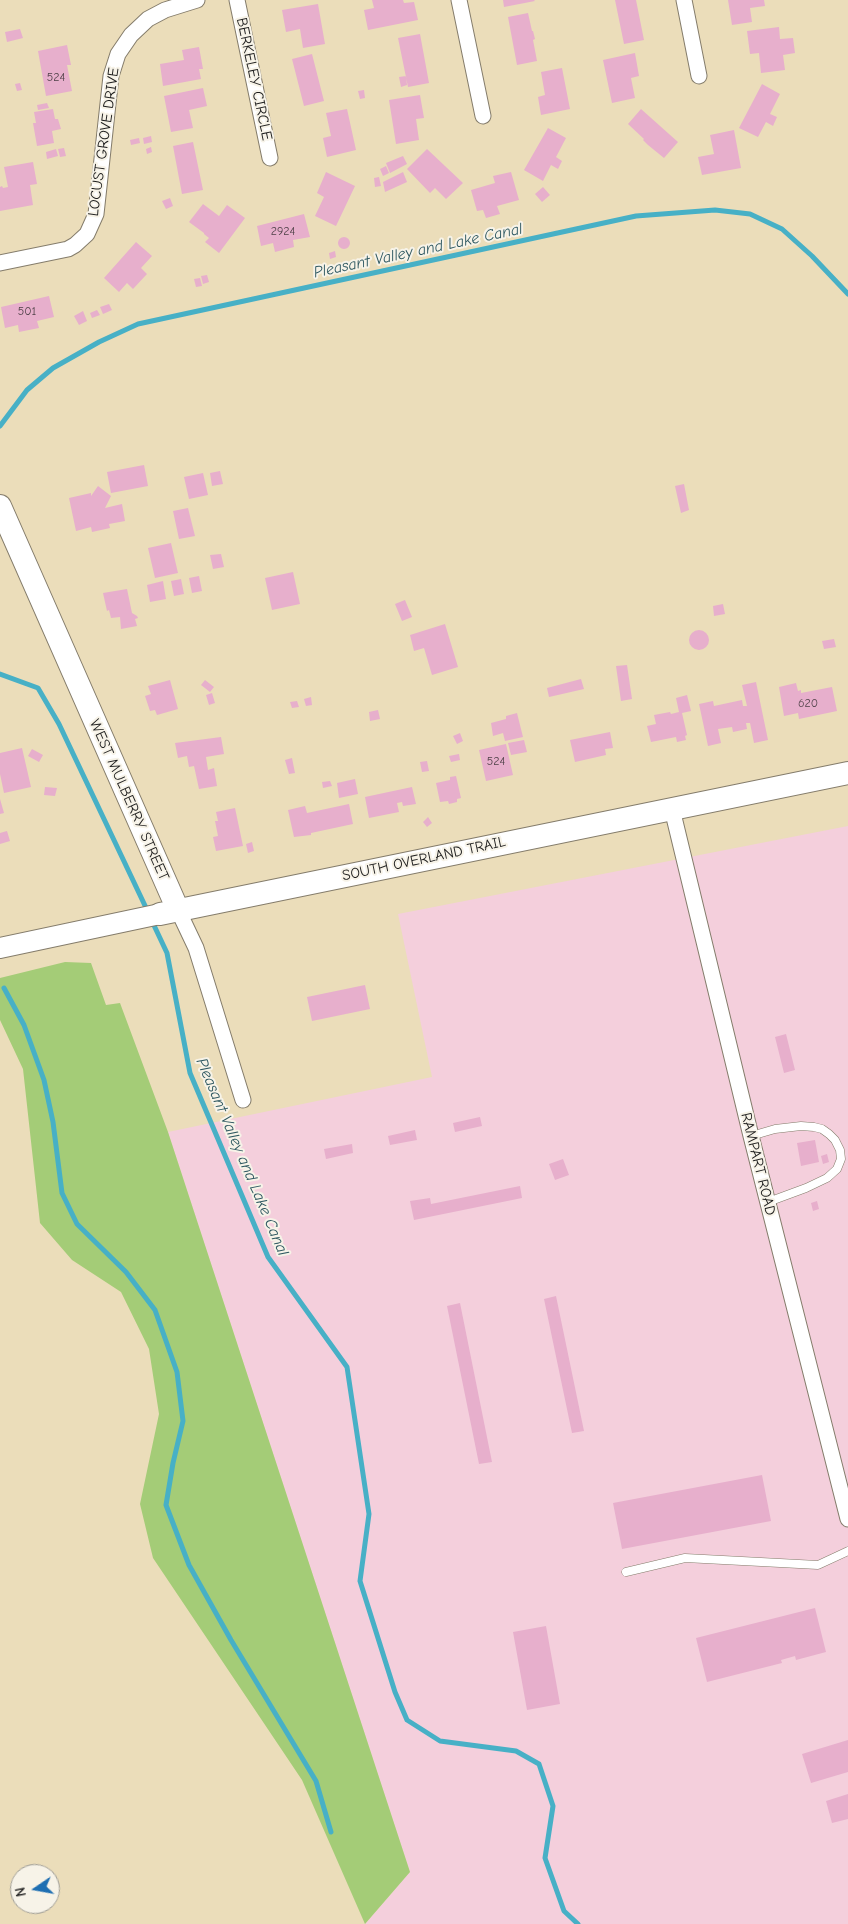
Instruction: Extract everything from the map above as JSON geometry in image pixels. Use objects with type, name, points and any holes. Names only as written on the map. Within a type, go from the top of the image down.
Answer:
[{"type":"main road","name":"WEST MULBERRY STREET","points":[[0,506],[169,912]]},
{"type":"main road","name":"SOUTH OVERLAND TRAIL","points":[[0,948],[848,773]]},
{"type":"street","name":"LOCUST GROVE DRIVE","points":[[0,263],[68,249],[76,245],[87,234],[96,214],[111,76],[118,54],[131,35],[148,20],[165,10],[197,0]]},
{"type":"street","name":"BERKELEY CIRCLE","points":[[237,0],[270,158]]},
{"type":"street","points":[[459,0],[483,116]]},
{"type":"street","points":[[684,0],[699,76]]},
{"type":"street","name":"RAMPART ROAD","points":[[672,809],[751,1136],[847,1511]]},
{"type":"street","name":"WEST MULBERRY STREET","points":[[169,912],[196,948],[243,1100]]},
{"type":"lane","points":[[751,1136],[775,1129],[801,1126],[822,1129],[835,1140],[840,1150],[841,1159],[837,1169],[827,1178],[768,1202]]},
{"type":"lane","points":[[626,1572],[685,1558],[818,1565],[848,1551]]},
{"type":"shaded area","points":[[848,826],[848,1924],[365,1924],[410,1872],[168,1132],[432,1077],[398,914]]},
{"type":"green space","points":[[65,962],[91,963],[106,1005],[120,1003],[168,1132],[410,1872],[365,1924],[302,1780],[153,1558],[140,1504],[159,1414],[149,1349],[121,1292],[72,1260],[40,1223],[23,1069],[0,1020],[0,978]]},
{"type":"building","points":[[372,0],[414,2],[418,20],[368,30],[364,10],[374,8]]},
{"type":"building","points":[[503,0],[534,0],[535,1],[504,7]]},
{"type":"building","points":[[615,0],[636,0],[644,40],[624,44]]},
{"type":"building","points":[[728,0],[764,0],[765,6],[750,8],[752,22],[732,25]]},
{"type":"building","points":[[318,4],[325,44],[303,48],[300,29],[286,32],[282,10]]},
{"type":"building","points":[[528,13],[535,39],[533,40],[537,61],[517,65],[508,17]]},
{"type":"building","points":[[779,27],[780,39],[793,38],[795,53],[783,55],[785,70],[761,73],[759,53],[750,54],[747,31]]},
{"type":"building","points":[[20,29],[23,38],[7,42],[5,32]]},
{"type":"building","points":[[420,34],[429,83],[408,87],[398,38]]},
{"type":"building","points":[[67,45],[71,65],[67,65],[72,91],[46,96],[38,51]]},
{"type":"building","points":[[199,47],[203,69],[199,69],[201,79],[163,86],[160,64],[184,60],[182,50]]},
{"type":"building","points":[[635,53],[639,76],[631,78],[635,98],[612,103],[603,60]]},
{"type":"building","points":[[312,54],[324,101],[304,106],[292,59]]},
{"type":"building","points":[[562,68],[570,109],[541,115],[538,97],[545,95],[541,72]]},
{"type":"building","points":[[406,76],[407,85],[401,87],[399,77]]},
{"type":"building","points":[[20,83],[22,90],[17,91],[15,84]]},
{"type":"building","points":[[762,84],[780,94],[770,114],[777,117],[773,126],[766,122],[758,137],[739,128]]},
{"type":"building","points":[[203,88],[207,106],[189,110],[193,128],[171,132],[164,96]]},
{"type":"building","points":[[364,90],[365,98],[360,99],[358,91]]},
{"type":"building","points":[[420,95],[424,118],[416,119],[419,140],[396,144],[389,100]]},
{"type":"building","points":[[47,103],[49,108],[38,110],[37,105]]},
{"type":"building","points":[[53,109],[55,119],[58,119],[61,129],[52,131],[54,143],[37,146],[33,123],[36,123],[34,112]]},
{"type":"building","points":[[347,109],[356,150],[327,157],[323,138],[331,136],[326,113]]},
{"type":"building","points":[[641,109],[678,142],[664,158],[648,145],[628,124]]},
{"type":"building","points":[[548,128],[566,138],[556,157],[562,161],[558,169],[551,165],[543,181],[524,170]]},
{"type":"building","points":[[734,130],[741,168],[702,175],[698,157],[714,154],[710,135]]},
{"type":"building","points":[[151,136],[152,142],[144,144],[143,138]]},
{"type":"building","points":[[139,138],[140,143],[131,145],[130,140]]},
{"type":"building","points":[[193,142],[203,190],[182,194],[173,146]]},
{"type":"building","points":[[151,147],[152,152],[147,154],[146,149]]},
{"type":"building","points":[[64,148],[66,156],[60,157],[58,149]]},
{"type":"building","points":[[56,149],[58,156],[47,159],[46,152]]},
{"type":"building","points":[[427,149],[463,183],[446,199],[435,188],[430,193],[407,169]]},
{"type":"building","points":[[403,156],[407,164],[390,173],[386,163]]},
{"type":"building","points":[[33,162],[37,184],[30,185],[33,205],[0,211],[0,187],[8,187],[4,167]]},
{"type":"building","points":[[386,166],[389,173],[383,176],[380,169]]},
{"type":"building","points":[[326,172],[355,186],[336,226],[315,216],[324,197],[317,193]]},
{"type":"building","points":[[403,172],[407,182],[385,192],[383,182]]},
{"type":"building","points":[[511,172],[519,200],[497,206],[500,214],[486,218],[483,210],[477,211],[471,190],[495,183],[493,176]]},
{"type":"building","points":[[379,177],[381,186],[375,187],[374,178]]},
{"type":"building","points":[[543,187],[550,195],[542,202],[535,194]]},
{"type":"building","points":[[170,198],[173,206],[166,209],[162,201]]},
{"type":"building","points":[[203,204],[219,216],[227,205],[245,218],[219,253],[205,242],[209,238],[189,222]]},
{"type":"building","points":[[304,214],[310,237],[293,240],[294,247],[275,252],[273,243],[261,246],[257,226]]},
{"type":"building","points":[[342,237],[346,237],[350,243],[346,249],[342,249],[338,245],[338,241]]},
{"type":"building","points":[[136,242],[152,256],[141,268],[147,274],[133,289],[127,283],[119,292],[104,278]]},
{"type":"building","points":[[335,251],[336,257],[330,259],[329,253]]},
{"type":"building","points":[[207,275],[209,282],[203,284],[201,276]]},
{"type":"building","points":[[200,278],[202,286],[196,287],[194,279]]},
{"type":"building","points":[[49,296],[54,317],[37,321],[39,328],[19,332],[18,325],[5,328],[1,307]]},
{"type":"building","points":[[109,304],[112,310],[103,314],[100,307]]},
{"type":"building","points":[[97,310],[100,315],[92,318],[90,313]]},
{"type":"building","points":[[83,311],[87,321],[79,325],[74,316]]},
{"type":"building","points":[[144,465],[148,486],[111,493],[107,472]]},
{"type":"building","points":[[220,471],[223,484],[212,486],[210,473]]},
{"type":"building","points":[[203,473],[208,495],[189,499],[184,477]]},
{"type":"building","points":[[684,484],[689,510],[681,513],[675,486]]},
{"type":"building","points":[[98,486],[111,496],[105,508],[122,504],[125,521],[109,524],[110,528],[92,532],[91,527],[76,531],[69,498],[91,493],[91,496]]},
{"type":"building","points":[[188,508],[195,536],[179,539],[173,511]]},
{"type":"building","points":[[171,543],[178,573],[155,578],[148,548]]},
{"type":"building","points":[[221,554],[224,567],[213,569],[210,555]]},
{"type":"building","points":[[293,572],[300,604],[272,610],[265,578]]},
{"type":"building","points":[[199,576],[202,591],[192,593],[189,578]]},
{"type":"building","points":[[181,579],[184,594],[174,596],[171,581]]},
{"type":"building","points":[[163,581],[166,599],[150,602],[147,585]]},
{"type":"building","points":[[127,589],[132,613],[138,618],[135,619],[137,626],[121,629],[120,617],[111,618],[109,610],[107,611],[103,593]]},
{"type":"building","points":[[405,600],[412,617],[402,621],[395,604]]},
{"type":"building","points":[[723,604],[725,614],[714,616],[713,606]]},
{"type":"building","points":[[445,624],[458,667],[432,675],[424,648],[414,651],[410,635]]},
{"type":"building","points":[[695,630],[703,630],[709,636],[709,644],[703,650],[695,650],[689,644],[689,636]]},
{"type":"building","points":[[834,639],[836,647],[824,649],[822,641]]},
{"type":"building","points":[[627,665],[632,699],[621,701],[616,666]]},
{"type":"building","points":[[581,679],[584,689],[549,697],[547,688]]},
{"type":"building","points":[[170,680],[178,709],[157,715],[155,710],[150,711],[145,696],[151,694],[148,686]]},
{"type":"building","points":[[205,680],[214,687],[210,692],[201,685]]},
{"type":"building","points":[[756,682],[768,740],[754,743],[750,723],[746,723],[747,729],[733,732],[732,727],[718,729],[721,743],[708,746],[699,704],[713,701],[714,706],[742,700],[743,706],[747,706],[742,685]]},
{"type":"building","points":[[796,683],[798,691],[801,690],[801,693],[832,687],[837,711],[799,719],[798,713],[784,716],[779,687]]},
{"type":"building","points":[[212,693],[215,703],[209,705],[206,695]]},
{"type":"building","points":[[687,695],[691,711],[682,713],[687,735],[685,736],[686,740],[677,742],[676,737],[651,742],[647,726],[656,724],[654,715],[679,712],[676,698]]},
{"type":"building","points":[[311,697],[312,705],[306,706],[304,699]]},
{"type":"building","points":[[297,701],[299,707],[292,708],[290,702]]},
{"type":"building","points":[[378,710],[380,719],[370,721],[369,712]]},
{"type":"building","points":[[517,713],[523,737],[505,741],[503,733],[493,736],[491,723],[506,719],[506,716]]},
{"type":"building","points":[[610,732],[613,748],[605,749],[606,755],[575,762],[570,740]]},
{"type":"building","points":[[460,733],[463,741],[457,744],[453,736]]},
{"type":"building","points":[[221,737],[224,754],[206,757],[208,770],[214,768],[217,786],[199,789],[194,766],[189,767],[187,756],[178,758],[175,743]]},
{"type":"building","points":[[524,740],[527,752],[511,755],[508,743]]},
{"type":"building","points":[[506,744],[513,775],[486,781],[479,750]]},
{"type":"building","points":[[22,748],[31,787],[4,793],[0,774],[0,753]]},
{"type":"building","points":[[32,749],[43,755],[39,762],[28,756]]},
{"type":"building","points":[[459,754],[460,760],[451,762],[449,756]]},
{"type":"building","points":[[292,758],[295,773],[289,774],[285,760]]},
{"type":"building","points":[[427,761],[429,771],[422,772],[420,762]]},
{"type":"building","points":[[456,776],[461,798],[457,799],[457,802],[449,804],[448,801],[440,802],[436,783],[450,780],[450,777]]},
{"type":"building","points":[[355,779],[358,794],[339,798],[337,783]]},
{"type":"building","points":[[330,781],[332,786],[323,788],[322,782]]},
{"type":"building","points":[[45,787],[57,788],[55,796],[44,795]]},
{"type":"building","points":[[412,787],[416,804],[403,806],[402,802],[397,803],[399,812],[369,818],[365,797]]},
{"type":"building","points":[[0,799],[4,813],[0,814]]},
{"type":"building","points":[[349,804],[353,824],[311,833],[311,835],[294,837],[288,810],[305,806],[307,813]]},
{"type":"building","points":[[235,808],[243,846],[216,851],[213,837],[218,836],[215,821],[218,821],[216,812]]},
{"type":"building","points":[[428,817],[432,823],[427,827],[423,822]]},
{"type":"building","points":[[7,831],[10,841],[0,844],[0,833]]},
{"type":"building","points":[[252,842],[254,851],[248,853],[246,844]]},
{"type":"building","points":[[365,985],[370,1009],[312,1021],[307,997]]},
{"type":"building","points":[[786,1034],[795,1070],[784,1073],[775,1037]]},
{"type":"building","points":[[480,1117],[482,1126],[455,1132],[453,1123]]},
{"type":"building","points":[[415,1130],[417,1140],[390,1145],[388,1136]]},
{"type":"building","points":[[815,1140],[819,1162],[801,1166],[797,1143]]},
{"type":"building","points":[[352,1144],[353,1153],[326,1159],[324,1149]]},
{"type":"building","points":[[827,1154],[829,1162],[823,1164],[821,1156]]},
{"type":"building","points":[[563,1159],[569,1175],[555,1180],[549,1164]]},
{"type":"building","points":[[520,1186],[522,1198],[414,1220],[410,1201],[430,1198],[431,1204]]},
{"type":"building","points":[[817,1201],[819,1209],[813,1211],[811,1203]]},
{"type":"building","points":[[556,1296],[584,1431],[572,1433],[544,1299]]},
{"type":"building","points":[[460,1303],[492,1462],[479,1464],[447,1306]]},
{"type":"building","points":[[762,1475],[771,1521],[622,1549],[613,1503]]},
{"type":"building","points":[[815,1608],[826,1652],[796,1660],[795,1656],[781,1660],[782,1663],[707,1682],[696,1638]]},
{"type":"building","points":[[546,1626],[560,1704],[527,1710],[513,1632]]},
{"type":"building","points":[[848,1740],[848,1772],[811,1783],[802,1754]]},
{"type":"building","points":[[848,1794],[848,1819],[832,1823],[826,1801]]},
{"type":"waterway","name":"Pleasant Valley and Lake Canal","points":[[0,426],[27,390],[53,368],[99,342],[138,324],[636,216],[715,210],[750,214],[782,229],[812,256],[848,294]]},
{"type":"waterway","name":"Pleasant Valley and Lake Canal","points":[[0,674],[38,688],[59,724],[148,912]]},
{"type":"waterway","name":"Pleasant Valley and Lake Canal","points":[[151,919],[167,953],[190,1073],[268,1257],[347,1367],[369,1514],[360,1581],[395,1692],[407,1720],[440,1741],[516,1751],[539,1764],[553,1806],[545,1858],[564,1911],[578,1924]]},
{"type":"waterway","points":[[4,988],[24,1025],[44,1080],[53,1122],[62,1193],[77,1224],[126,1272],[155,1310],[177,1372],[183,1421],[166,1505],[189,1565],[231,1640],[316,1781],[331,1832]]}]
